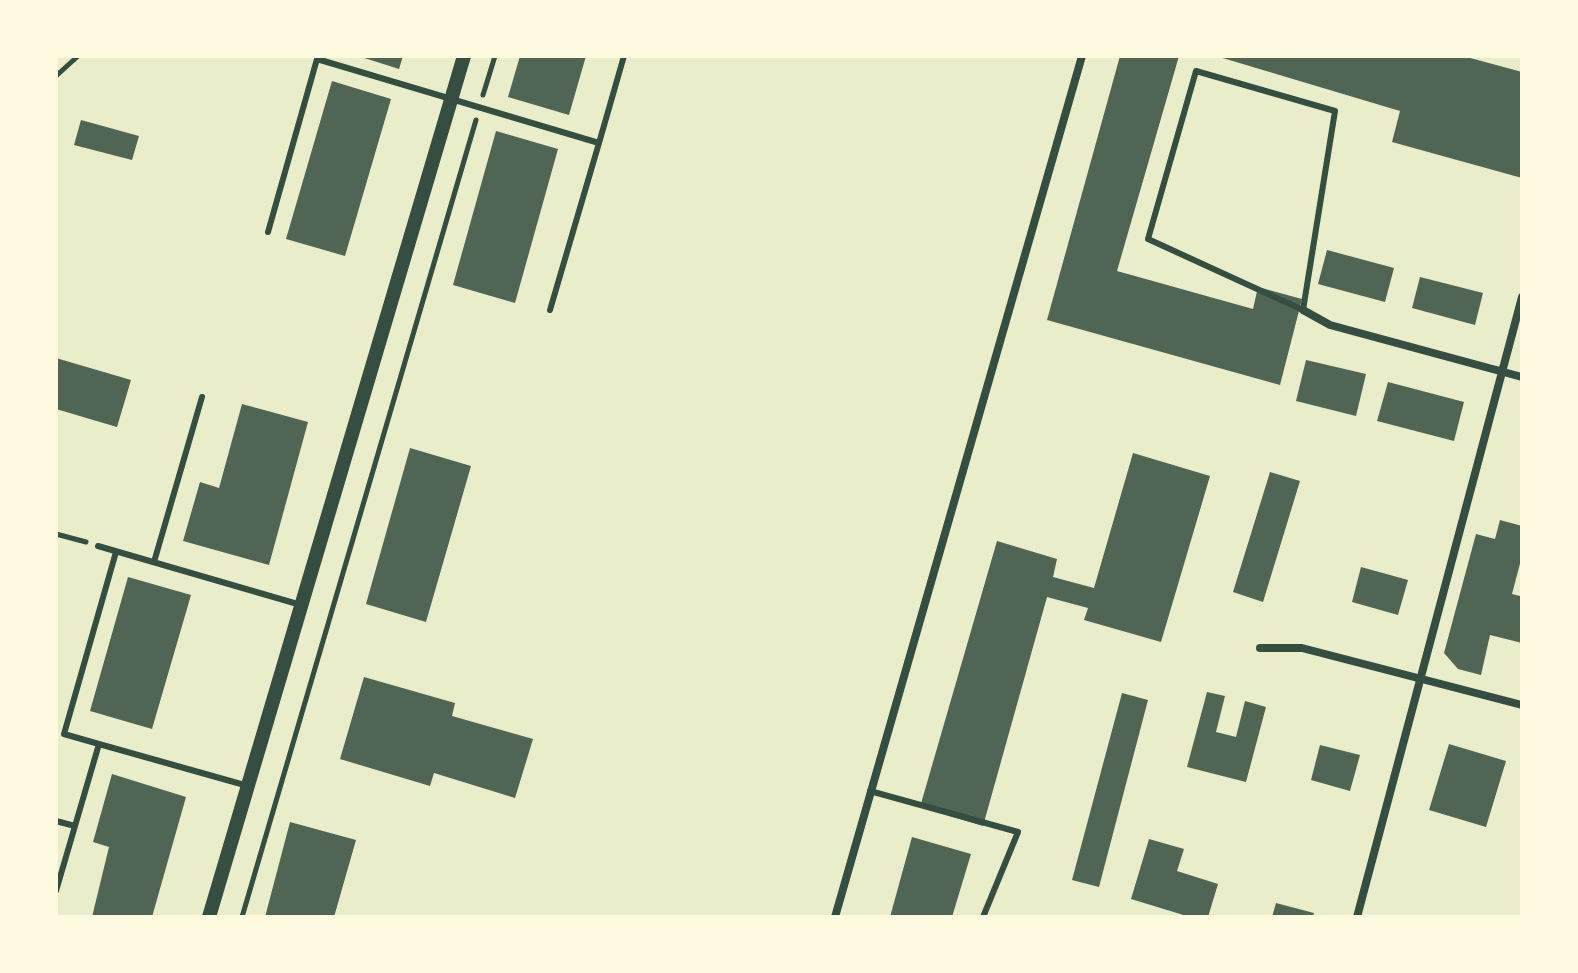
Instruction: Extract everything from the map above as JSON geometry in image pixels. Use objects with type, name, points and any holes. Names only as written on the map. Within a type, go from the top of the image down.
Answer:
[{"type":"street","points":[[209,917],[464,56]]},
{"type":"street","points":[[835,917],[1082,56]]},
{"type":"street","points":[[1357,917],[1522,297]]},
{"type":"street","points":[[1303,310],[1330,325],[1522,377]]},
{"type":"street","points":[[1260,648],[1302,648],[1522,705]]},
{"type":"lane","points":[[550,310],[624,56]]},
{"type":"lane","points":[[268,232],[317,57],[599,143]]},
{"type":"lane","points":[[1196,71],[1335,111],[1303,310],[1148,239],[1196,71]]},
{"type":"lane","points":[[154,562],[202,397]]},
{"type":"lane","points":[[98,546],[302,605]]},
{"type":"lane","points":[[116,552],[64,734],[248,786]]},
{"type":"lane","points":[[56,891],[99,744]]},
{"type":"lane","points":[[870,791],[1018,832],[983,917]]},
{"type":"lane","points":[[56,821],[75,826]]},
{"type":"path","points":[[56,76],[78,56]]},
{"type":"path","points":[[242,917],[495,56]]},
{"type":"path","points":[[56,534],[98,546]]},
{"type":"building","points":[[358,56],[403,56],[399,69]]},
{"type":"building","points":[[520,56],[586,56],[569,115],[508,97]]},
{"type":"building","points":[[1120,56],[1179,56],[1117,271],[1253,309],[1258,287],[1302,299],[1280,385],[1047,320]]},
{"type":"building","points":[[1216,56],[1463,56],[1522,72],[1522,178],[1392,142],[1400,111]]},
{"type":"building","points":[[332,81],[391,99],[345,256],[286,239]]},
{"type":"building","points":[[81,120],[139,136],[132,160],[74,145]]},
{"type":"building","points":[[496,131],[558,149],[515,303],[453,285]]},
{"type":"building","points":[[1327,250],[1394,268],[1385,302],[1318,284]]},
{"type":"building","points":[[1420,277],[1483,293],[1475,325],[1412,308]]},
{"type":"building","points":[[56,358],[131,380],[117,427],[56,409]]},
{"type":"building","points":[[1306,360],[1366,374],[1356,416],[1296,401]]},
{"type":"building","points":[[1388,382],[1464,402],[1454,441],[1377,421]]},
{"type":"building","points":[[242,404],[308,422],[269,565],[183,541],[200,482],[219,488]]},
{"type":"building","points":[[410,448],[471,466],[426,622],[366,604]]},
{"type":"building","points":[[1133,453],[1210,476],[1161,642],[1084,620],[1088,608],[1047,597],[983,826],[920,807],[997,541],[1057,559],[1053,577],[1094,588]]},
{"type":"building","points":[[1270,472],[1300,481],[1263,602],[1233,592]]},
{"type":"building","points":[[1500,520],[1522,526],[1522,556],[1512,594],[1520,596],[1522,602],[1522,643],[1490,635],[1481,675],[1458,669],[1444,653],[1476,534],[1495,539]]},
{"type":"building","points":[[1361,567],[1408,580],[1398,615],[1352,602]]},
{"type":"building","points":[[128,577],[191,595],[152,729],[90,711]]},
{"type":"building","points":[[364,677],[455,703],[452,716],[533,739],[515,798],[434,773],[430,786],[340,759]]},
{"type":"building","points":[[1207,692],[1225,696],[1216,732],[1236,737],[1245,701],[1266,707],[1246,782],[1187,767]]},
{"type":"building","points":[[1122,693],[1148,700],[1099,887],[1072,880]]},
{"type":"building","points":[[1449,744],[1506,761],[1486,827],[1429,810]]},
{"type":"building","points":[[1320,745],[1360,755],[1350,791],[1311,780]]},
{"type":"building","points":[[112,774],[186,797],[152,917],[92,917],[109,847],[93,842]]},
{"type":"building","points":[[290,822],[356,840],[334,917],[265,917]]},
{"type":"building","points":[[912,837],[971,854],[952,917],[890,917]]},
{"type":"building","points":[[1149,839],[1184,849],[1177,871],[1218,884],[1208,917],[1190,917],[1131,899]]},
{"type":"building","points":[[1276,903],[1314,913],[1313,917],[1272,917]]}]
